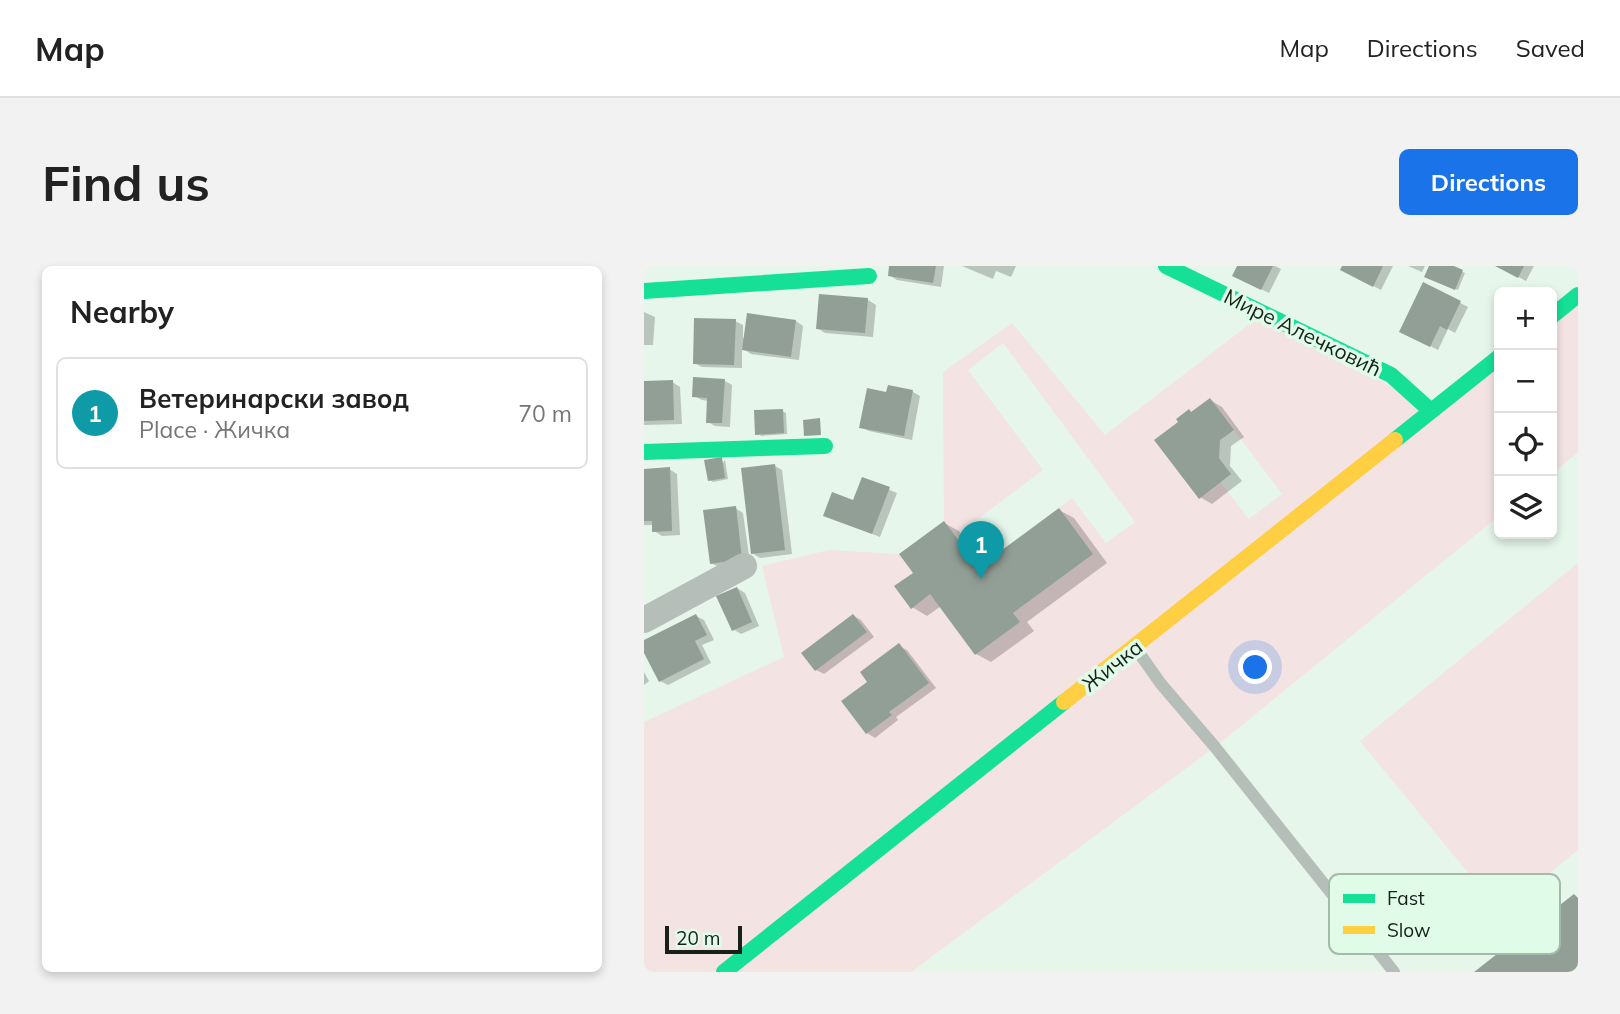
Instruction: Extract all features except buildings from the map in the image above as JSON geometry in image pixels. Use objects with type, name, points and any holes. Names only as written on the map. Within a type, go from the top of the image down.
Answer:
[{"type":"main road","name":"Мире Алечковић","points":[[1166,266],[1391,375],[1431,411]]},
{"type":"main road","points":[[644,291],[869,276]]},
{"type":"main road","points":[[1557,312],[1578,295]]},
{"type":"main road","name":"Жичка","points":[[724,972],[1494,361]]},
{"type":"main road","points":[[644,452],[825,446]]},
{"type":"street","points":[[644,620],[744,566]]},
{"type":"lane","points":[[1134,646],[1161,684],[1329,890]]},
{"type":"lane","points":[[1380,954],[1394,972]]},
{"type":"shaded area","points":[[1578,295],[1578,452],[1557,470],[1557,350],[1557,312]]},
{"type":"shaded area","points":[[1264,313],[1431,411],[1494,361],[1494,520],[1215,747],[911,972],[644,972],[644,722],[784,657],[762,566],[829,550],[899,554],[913,573],[895,586],[911,608],[930,594],[975,655],[1020,622],[1013,613],[1093,554],[1059,508],[1072,498],[1106,543],[1135,522],[1003,343],[968,370],[1043,470],[955,536],[944,521],[943,372],[1012,323],[1105,435]],"holes":[[[1210,398],[1282,494],[1249,519],[1220,482],[1198,498],[1154,440],[1178,422],[1176,418],[1189,409],[1191,412]],[[899,644],[929,683],[889,712],[891,716],[866,734],[841,701],[867,682],[860,672]]]},
{"type":"shaded area","points":[[1578,563],[1578,850],[1549,874],[1469,874],[1360,741]]},
{"type":"traffic: fast","points":[[1166,266],[1391,375],[1431,411]]},
{"type":"traffic: fast","points":[[644,291],[869,276]]},
{"type":"traffic: fast","points":[[1557,312],[1578,295]]},
{"type":"traffic: fast","points":[[1395,440],[1494,361]]},
{"type":"traffic: fast","points":[[644,452],[825,446]]},
{"type":"traffic: fast","points":[[724,972],[1064,702]]},
{"type":"traffic: slow","points":[[1064,702],[1395,440]]},
{"type":"place","name":"Ветеринарски завод","points":[[981,579]]}]
